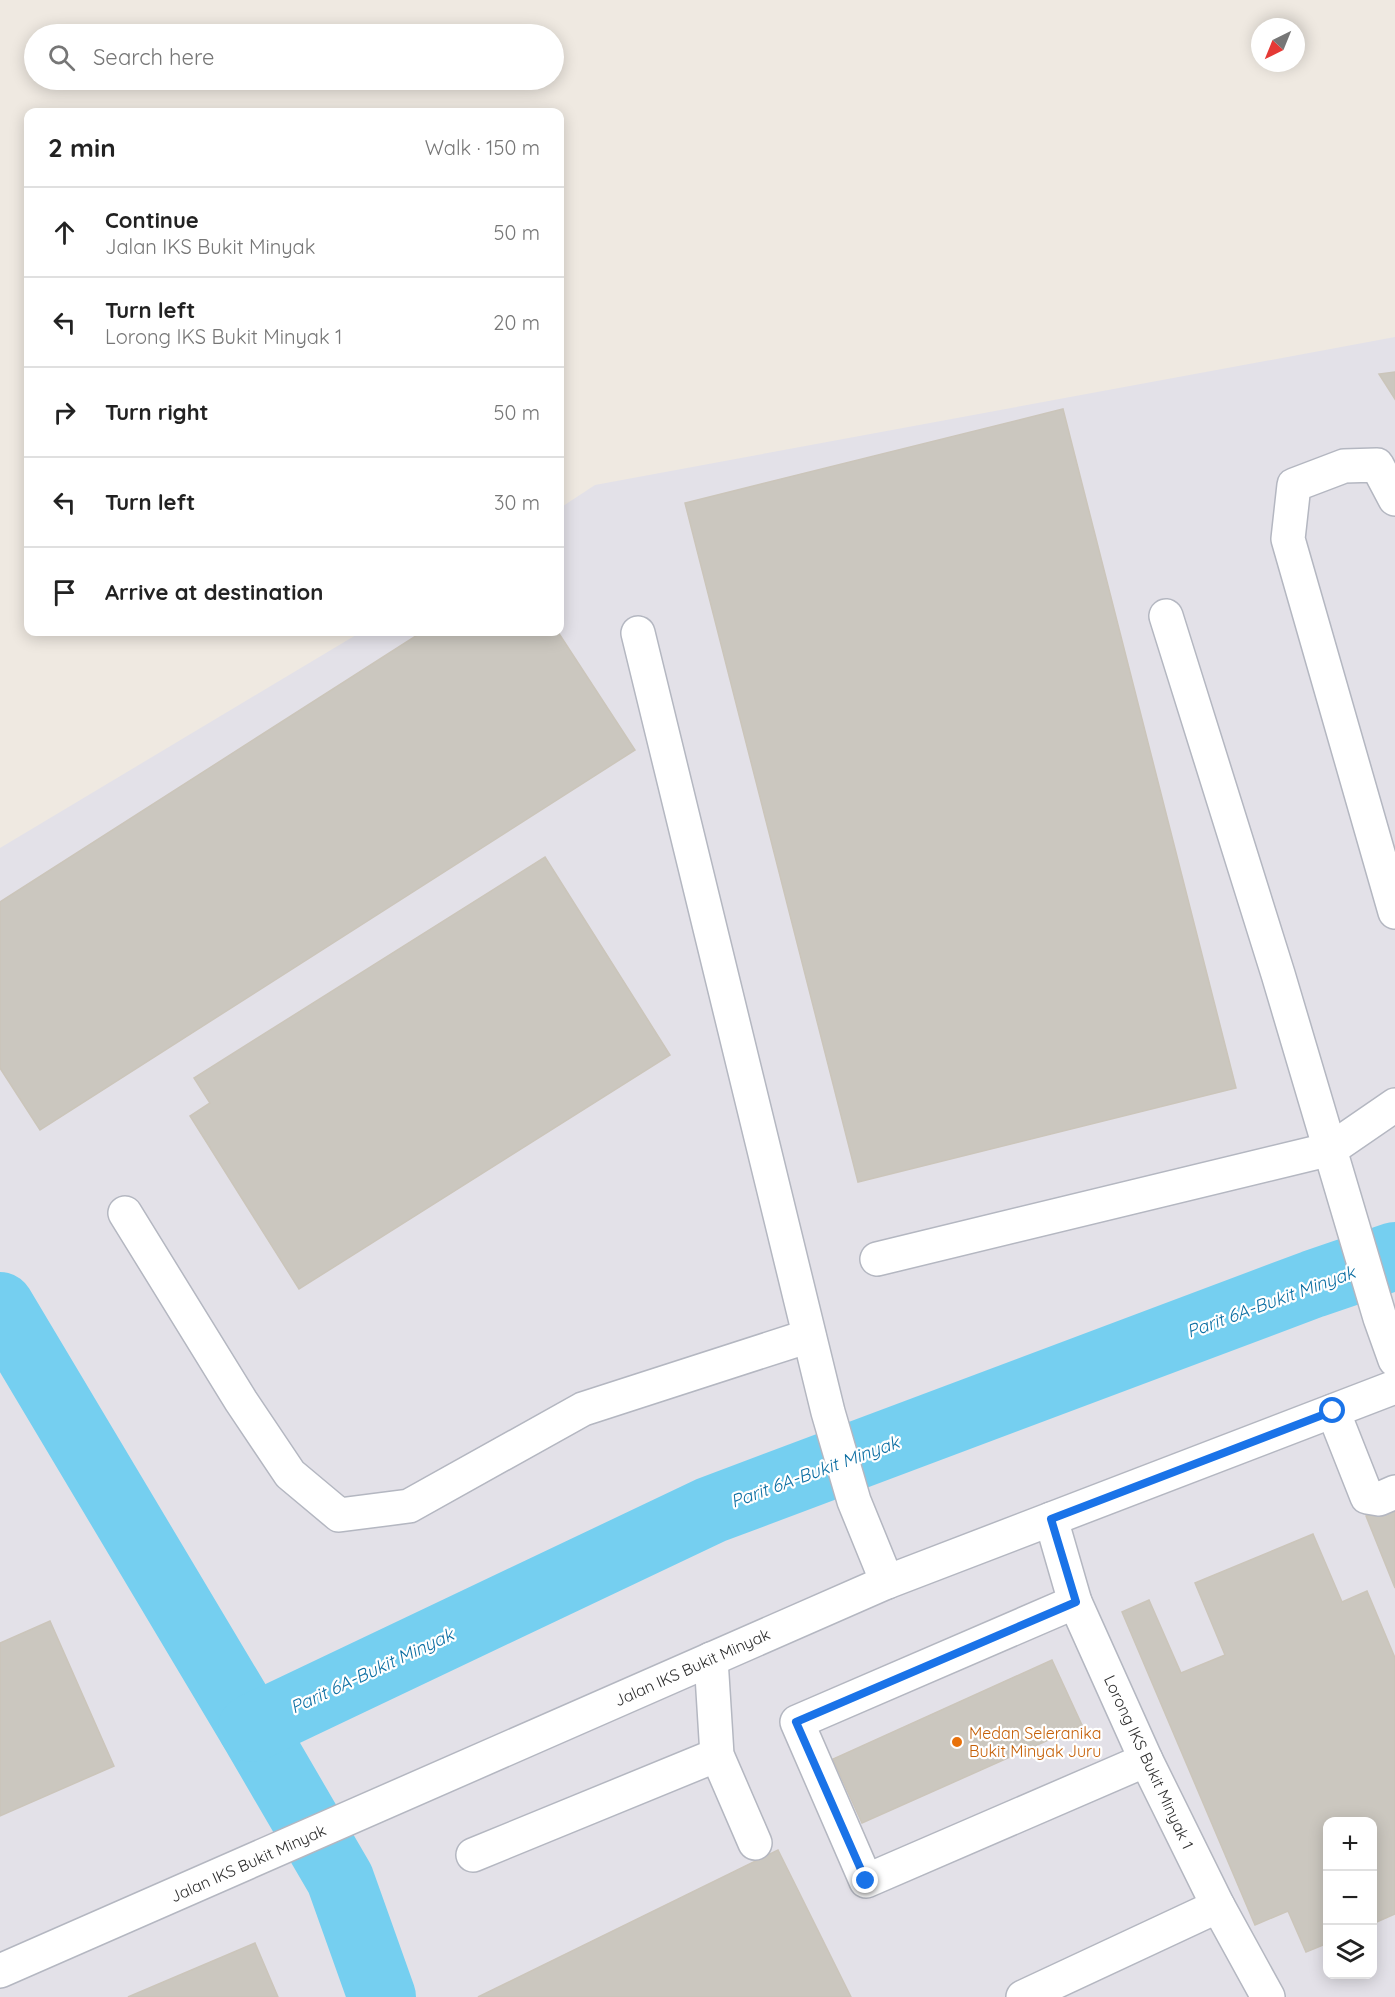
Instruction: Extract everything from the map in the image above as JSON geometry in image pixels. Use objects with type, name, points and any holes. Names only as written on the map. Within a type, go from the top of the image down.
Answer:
[{"type":"street","points":[[1395,499],[1377,465],[1344,466],[1294,485],[1288,539],[1395,912]]},
{"type":"street","points":[[1166,616],[1331,1149],[1380,1318],[1395,1360]]},
{"type":"street","points":[[638,633],[828,1412],[854,1501],[887,1582]]},
{"type":"street","points":[[877,1259],[1331,1149],[1395,1105]]},
{"type":"street","points":[[125,1213],[241,1401],[290,1474],[339,1515],[409,1506],[583,1409],[809,1336]]},
{"type":"street","name":"Jalan IKS Bukit Minyak","points":[[0,1971],[887,1582],[1395,1387]]},
{"type":"street","points":[[1333,1411],[1367,1497],[1379,1499],[1395,1492]]},
{"type":"street","name":"Lorong IKS Bukit Minyak 1","points":[[1051,1519],[1076,1602],[1146,1760],[1218,1906],[1268,1997]]},
{"type":"street","points":[[1076,1602],[796,1722],[866,1881],[1146,1760]]},
{"type":"street","points":[[711,1659],[717,1755],[755,1843]]},
{"type":"street","points":[[473,1855],[717,1755]]},
{"type":"street","points":[[1023,1997],[1218,1906]]},
{"type":"shaded area","points":[[1395,337],[1395,1997],[0,1997],[0,848],[354,636],[564,636],[564,505],[595,485]]},
{"type":"building","points":[[1395,372],[1395,399],[1379,374]]},
{"type":"building","points":[[1063,409],[1236,1088],[858,1182],[685,503]]},
{"type":"building","points":[[416,636],[561,636],[635,750],[40,1130],[0,1068],[0,902]]},
{"type":"building","points":[[545,857],[670,1055],[299,1289],[190,1116],[210,1103],[194,1078]]},
{"type":"building","points":[[1395,1504],[1395,1588],[1366,1516]]},
{"type":"building","points":[[1313,1534],[1342,1602],[1367,1591],[1395,1658],[1395,1914],[1377,1922],[1377,1817],[1323,1817],[1323,1945],[1306,1952],[1288,1911],[1255,1925],[1122,1612],[1149,1600],[1181,1673],[1225,1655],[1195,1583]]},
{"type":"building","points":[[50,1621],[114,1766],[0,1816],[0,1643]]},
{"type":"building","name":"Medan Seleranika Bukit Minyak Juru","points":[[1052,1660],[1082,1725],[862,1823],[833,1759]]},
{"type":"building","points":[[778,1850],[851,1997],[478,1997]]},
{"type":"building","points":[[255,1943],[278,1997],[128,1997]]},
{"type":"waterway","name":"Parit 6A-Bukit Minyak","points":[[252,1728],[711,1510],[1313,1284],[1395,1256]]},
{"type":"waterway","points":[[0,1306],[340,1879],[382,1997]]},
{"type":"place","name":"Medan Seleranika Bukit Minyak Juru","points":[[957,1742]]},
{"type":"route","points":[[866,1881],[796,1722],[1076,1602],[1051,1519],[1333,1411]]}]
